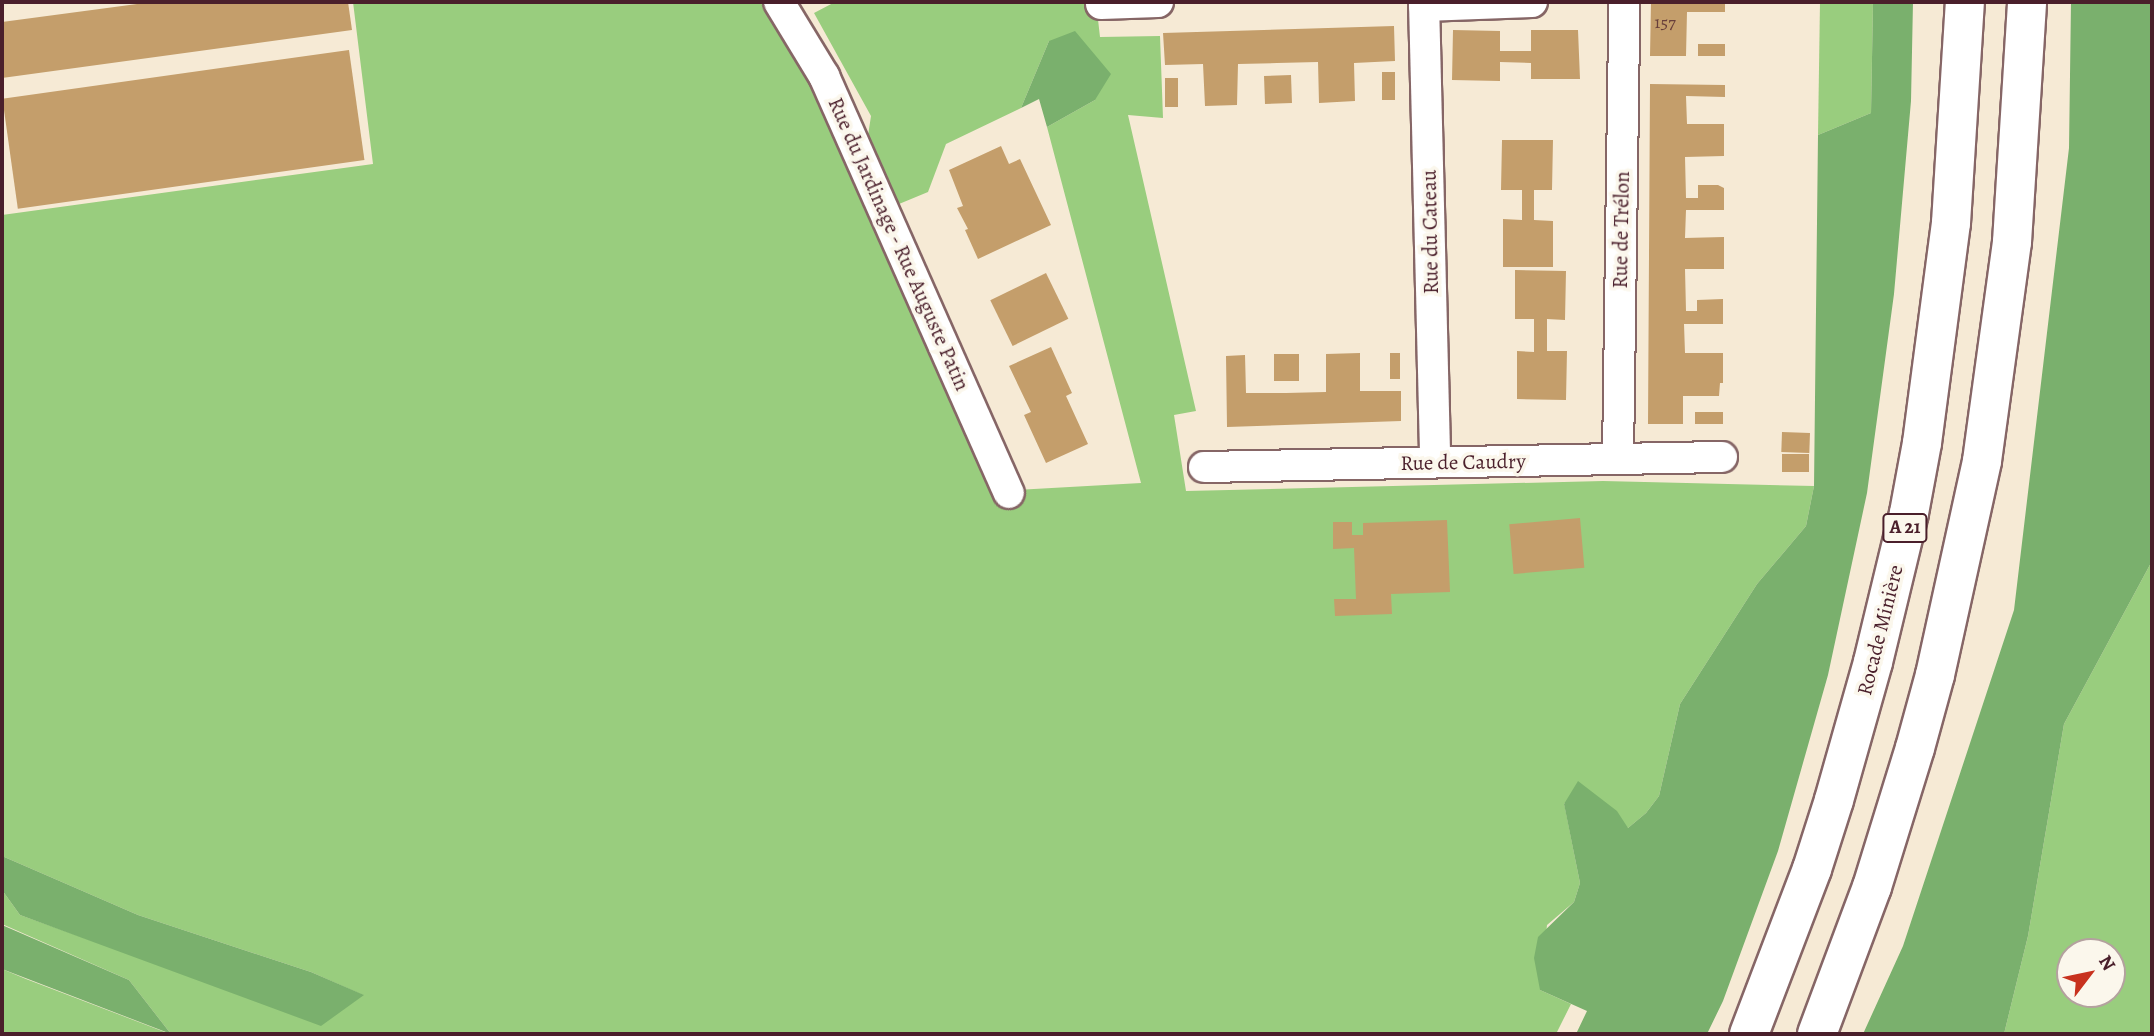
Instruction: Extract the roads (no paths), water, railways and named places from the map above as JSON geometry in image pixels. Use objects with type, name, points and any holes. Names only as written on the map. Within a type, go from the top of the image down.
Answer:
[{"type":"highway","name":"Rocade Minière","points":[[1749,1034],[1804,892],[1830,811],[1873,662],[1909,513],[1922,443],[1951,223],[1965,2]]},
{"type":"highway","points":[[1817,1034],[1872,887],[1915,748],[1938,663],[1982,461],[2012,242],[2027,2]]},
{"type":"street","name":"Rue du Jardinage - Rue Auguste Patin","points":[[779,2],[809,47],[829,85],[1009,493]]},
{"type":"street","points":[[1101,4],[1158,2]]},
{"type":"street","points":[[1424,4],[1532,2]]},
{"type":"street","name":"Rue de Trélon","points":[[1618,459],[1624,2]]},
{"type":"street","name":"Rue du Cateau","points":[[1424,4],[1435,462]]},
{"type":"street","name":"Rue de Caudry","points":[[1204,467],[1722,457]]}]
